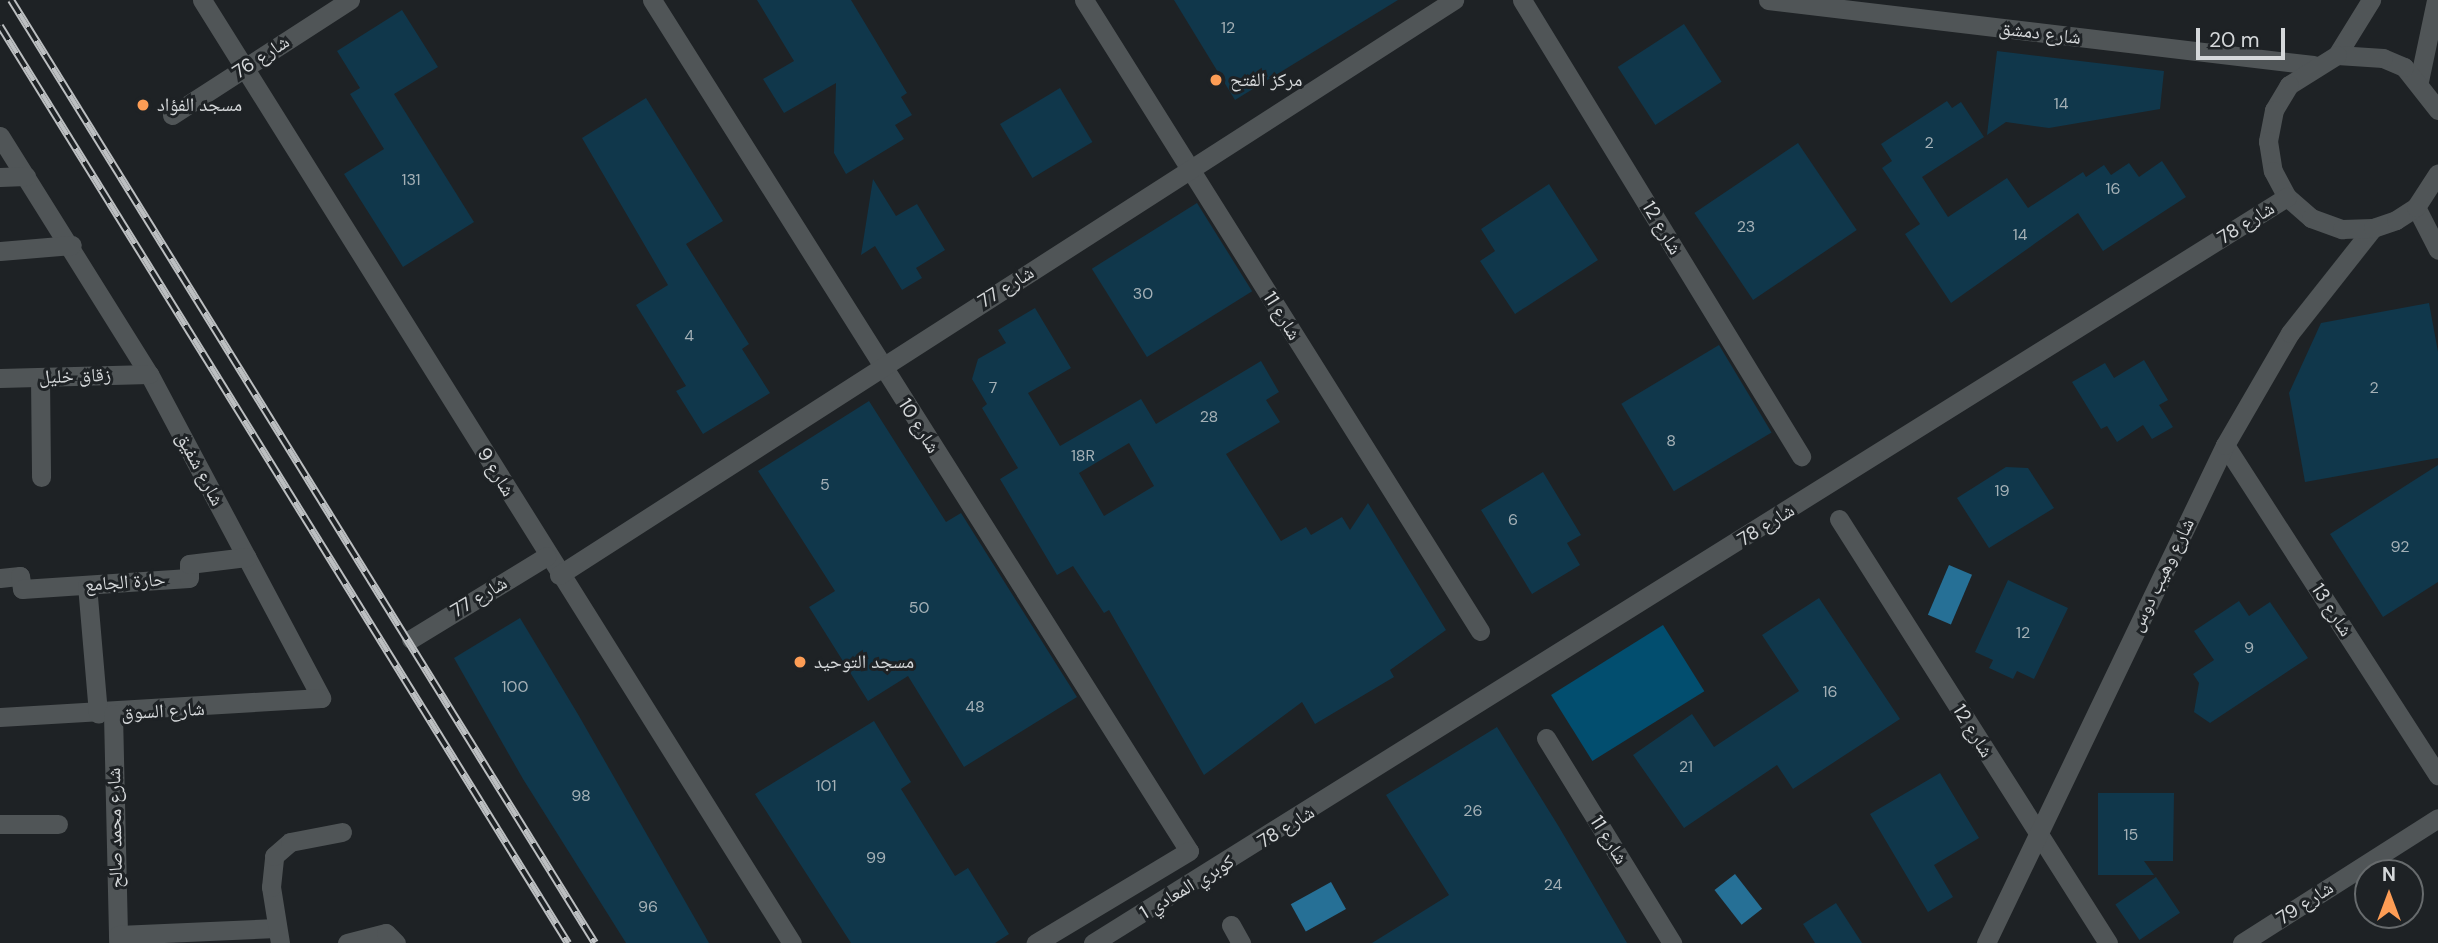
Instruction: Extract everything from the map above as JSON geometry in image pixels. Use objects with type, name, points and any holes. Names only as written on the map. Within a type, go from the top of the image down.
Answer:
[{"type":"street","name":"شارع 9","points":[[202,0],[547,556],[792,943]]},
{"type":"street","name":"شارع 76","points":[[172,115],[351,0]]},
{"type":"street","name":"شارع 10","points":[[652,0],[1189,851],[1036,943]]},
{"type":"street","name":"شارع 11","points":[[1084,0],[1480,631]]},
{"type":"street","name":"شارع 77","points":[[559,575],[1454,0]]},
{"type":"street","name":"شارع 12","points":[[1522,0],[1801,456]]},
{"type":"street","name":"شارع دمشق","points":[[1768,0],[2313,65]]},
{"type":"street","points":[[2337,55],[2371,0]]},
{"type":"street","points":[[2420,81],[2436,0]]},
{"type":"street","points":[[2436,101],[2420,81],[2383,58],[2337,55],[2313,65],[2289,85],[2274,110],[2268,141],[2273,171],[2287,197],[2322,221],[2342,229],[2374,228],[2416,207],[2438,173]]},
{"type":"street","name":"شارع شفيق","points":[[0,136],[72,245],[149,374],[321,698]]},
{"type":"street","points":[[0,177],[26,176]]},
{"type":"street","name":"شارع 78","points":[[1245,853],[2287,197]]},
{"type":"street","points":[[2416,207],[2438,250]]},
{"type":"street","name":"شارع وهيب دوس","points":[[1986,943],[2225,446],[2290,333],[2374,228]]},
{"type":"street","points":[[0,251],[72,245]]},
{"type":"street","name":"زقاق خليل","points":[[0,378],[149,374]]},
{"type":"street","points":[[40,377],[41,477]]},
{"type":"street","name":"شارع 13","points":[[2225,446],[2438,775]]},
{"type":"street","name":"شارع 12","points":[[1839,519],[2108,943]]},
{"type":"street","name":"شارع 77","points":[[411,639],[547,556]]},
{"type":"street","name":"حارة الجامع","points":[[0,578],[20,576],[22,589],[189,578],[189,564],[247,557]]},
{"type":"street","name":"شارع محمد صالح","points":[[87,585],[106,714],[118,939]]},
{"type":"street","name":"شارع السوق","points":[[0,716],[106,714],[321,698]]},
{"type":"street","name":"شارع 11","points":[[1546,737],[1672,943]]},
{"type":"street","name":"شارع 79","points":[[2242,943],[2438,818]]},
{"type":"street","points":[[0,824],[58,824]]},
{"type":"street","points":[[118,939],[278,935],[270,876],[274,856],[290,842],[342,832]]},
{"type":"street","name":"كوبري المعادي 1","points":[[1093,943],[1245,853]]},
{"type":"street","points":[[1231,925],[1241,943]]},
{"type":"street","points":[[347,943],[386,933],[396,942]]},
{"type":"shaded area","points":[[1949,565],[1972,575],[1951,624],[1928,615]]},
{"type":"shaded area","points":[[1663,625],[1704,691],[1592,761],[1551,695]]},
{"type":"shaded area","points":[[1735,874],[1762,909],[1742,925],[1715,890]]},
{"type":"shaded area","points":[[1331,882],[1346,909],[1306,931],[1291,904]]},
{"type":"building","points":[[757,0],[851,0],[907,93],[901,97],[912,115],[895,125],[904,139],[846,174],[834,153],[836,83],[784,113],[763,79],[794,61]]},
{"type":"building","points":[[1174,0],[1398,0],[1235,100]]},
{"type":"building","points":[[402,10],[438,67],[394,94],[474,222],[403,267],[344,174],[384,149],[350,94],[360,88],[337,51]]},
{"type":"building","points":[[1684,24],[1722,82],[1655,125],[1618,67]]},
{"type":"building","points":[[1997,51],[2164,71],[2160,109],[2049,128],[2006,122],[1987,135]]},
{"type":"building","points":[[1060,88],[1092,142],[1032,178],[1000,124]]},
{"type":"building","points":[[646,98],[723,221],[686,244],[749,344],[742,349],[770,393],[703,434],[676,391],[686,386],[636,305],[668,285],[582,138]]},
{"type":"building","points":[[1947,101],[1952,108],[1961,102],[1984,137],[1922,177],[1948,217],[2007,178],[2028,208],[2083,172],[2086,177],[2104,165],[2111,175],[2129,163],[2139,177],[2162,161],[2186,197],[2103,251],[2078,213],[1951,303],[1905,234],[1920,224],[1882,168],[1892,161],[1881,144]]},
{"type":"building","points":[[1798,143],[1857,230],[1753,300],[1694,213]]},
{"type":"building","points":[[873,179],[896,216],[917,204],[945,250],[916,268],[922,278],[902,290],[875,246],[861,255]]},
{"type":"building","points":[[1549,184],[1598,260],[1515,314],[1480,261],[1495,251],[1481,229]]},
{"type":"building","points":[[1197,203],[1252,291],[1147,357],[1092,269]]},
{"type":"building","points":[[2429,303],[2438,352],[2438,458],[2305,482],[2289,393],[2321,323]]},
{"type":"building","points":[[1035,308],[1071,368],[1028,393],[1060,446],[1141,399],[1156,424],[1261,361],[1279,392],[1266,400],[1280,422],[1226,454],[1281,541],[1306,527],[1311,535],[1342,517],[1350,530],[1368,503],[1446,630],[1390,670],[1394,677],[1315,724],[1302,702],[1204,775],[1109,610],[1104,613],[1073,566],[1057,575],[1000,479],[1018,468],[982,408],[987,404],[972,379],[978,359],[1006,343],[998,330]],"holes":[[[1129,443],[1154,486],[1104,516],[1079,473]]]},
{"type":"building","points":[[1719,345],[1772,432],[1674,491],[1621,404]]},
{"type":"building","points":[[2144,360],[2168,400],[2159,405],[2173,427],[2152,439],[2143,425],[2117,442],[2107,426],[2101,429],[2072,382],[2105,363],[2114,378]]},
{"type":"building","points":[[869,401],[946,522],[961,513],[1077,697],[964,767],[908,676],[868,701],[809,607],[835,591],[758,471]]},
{"type":"building","points":[[2438,465],[2438,582],[2383,617],[2330,534]]},
{"type":"building","points":[[2006,467],[2028,468],[2054,508],[1989,548],[1957,498]]},
{"type":"building","points":[[1543,472],[1581,535],[1567,543],[1580,565],[1532,594],[1481,510]]},
{"type":"building","points":[[2008,580],[2068,608],[2034,679],[2017,671],[2013,679],[1989,668],[1993,660],[1975,652]]},
{"type":"building","points":[[1819,598],[1900,719],[1793,789],[1777,765],[1684,828],[1633,755],[1692,714],[1714,747],[1799,691],[1762,635]]},
{"type":"building","points":[[2239,601],[2249,616],[2270,602],[2308,658],[2210,723],[2194,712],[2199,683],[2193,674],[2214,660],[2194,631]]},
{"type":"building","points":[[520,618],[709,943],[626,943],[523,779],[454,658]]},
{"type":"building","points":[[874,721],[911,782],[901,789],[955,876],[968,868],[1009,934],[995,943],[851,943],[755,794]]},
{"type":"building","points":[[1497,727],[1627,943],[1372,943],[1449,895],[1386,795]]},
{"type":"building","points":[[1940,773],[1979,838],[1934,865],[1953,897],[1928,912],[1870,814]]},
{"type":"building","points":[[2098,793],[2174,793],[2173,861],[2144,861],[2154,875],[2098,875]]},
{"type":"building","points":[[2156,877],[2180,913],[2139,940],[2115,904]]},
{"type":"building","points":[[1836,903],[1862,943],[1815,943],[1803,924]]},
{"type":"railway","points":[[11,0],[595,943]]},
{"type":"railway","points":[[0,26],[568,943]]},
{"type":"place","name":"مركز الفتح","points":[[1216,80]]},
{"type":"place","name":"مسجد الفؤاد","points":[[143,105]]},
{"type":"place","name":"مسجد التوحيد","points":[[800,662]]}]
